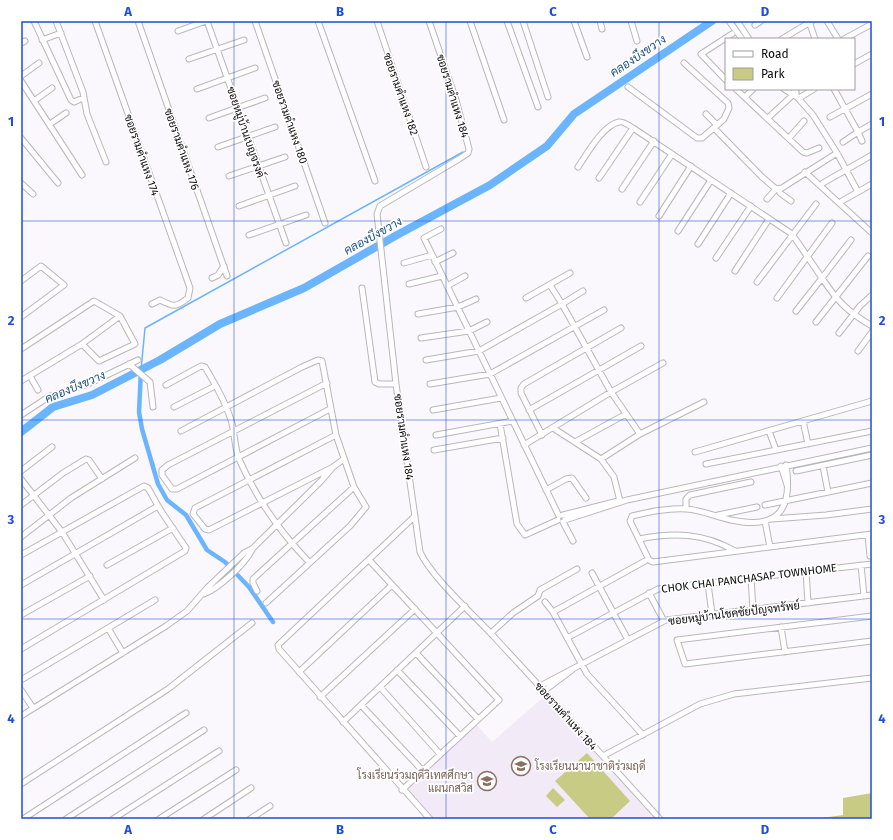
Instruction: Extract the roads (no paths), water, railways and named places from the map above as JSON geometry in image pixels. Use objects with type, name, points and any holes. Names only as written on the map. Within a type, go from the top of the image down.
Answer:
[{"type":"street","points":[[34,21],[71,100],[74,102],[83,98]]},
{"type":"street","points":[[56,21],[83,92],[87,114],[106,162]]},
{"type":"street","name":"ซอยรามคำแหง 174","points":[[95,21],[190,288],[188,298],[175,306],[168,305],[160,300],[152,304]]},
{"type":"street","name":"ซอยรามคำแหง 176","points":[[138,21],[227,276]]},
{"type":"street","points":[[178,31],[206,21]]},
{"type":"street","name":"ซอยหมู่บ้านเบญจรงค์","points":[[206,21],[228,78],[268,196],[286,243]]},
{"type":"street","name":"ซอยรามคำแหง 180","points":[[255,21],[325,223]]},
{"type":"street","points":[[318,21],[375,181]]},
{"type":"street","name":"ซอยรามคำแหง 182","points":[[377,21],[426,167]]},
{"type":"street","name":"ซอยรามคำแหง 184","points":[[429,21],[456,100],[469,149],[468,152],[459,159],[380,206],[376,214],[380,233],[396,384],[420,552],[424,560],[465,606],[540,686],[660,819]]},
{"type":"street","points":[[470,21],[504,120]]},
{"type":"street","points":[[507,21],[538,107]]},
{"type":"street","points":[[523,21],[548,97]]},
{"type":"street","points":[[574,21],[587,56]]},
{"type":"street","points":[[600,21],[602,29]]},
{"type":"street","points":[[631,21],[637,41]]},
{"type":"street","points":[[728,21],[738,36],[744,31]]},
{"type":"street","points":[[737,21],[748,38]]},
{"type":"street","points":[[755,25],[761,21]]},
{"type":"street","points":[[784,38],[810,21],[815,38]]},
{"type":"street","points":[[827,21],[837,38]]},
{"type":"street","points":[[846,38],[871,25]]},
{"type":"street","points":[[42,40],[61,33]]},
{"type":"street","points":[[189,59],[244,40]]},
{"type":"street","points":[[725,42],[701,54],[725,77]]},
{"type":"street","points":[[855,63],[872,54]]},
{"type":"street","points":[[21,76],[39,63]]},
{"type":"street","points":[[628,86],[697,138],[702,138],[715,127],[728,112],[728,103],[684,63]]},
{"type":"street","points":[[197,88],[254,68]]},
{"type":"street","points":[[21,81],[82,175]]},
{"type":"street","points":[[34,101],[52,88]]},
{"type":"street","points":[[737,90],[803,152],[808,153],[819,148]]},
{"type":"street","points":[[745,97],[752,90]]},
{"type":"street","points":[[786,90],[796,94],[813,115],[837,153],[858,192]]},
{"type":"street","points":[[768,118],[796,94],[810,90]]},
{"type":"street","points":[[834,90],[862,142]]},
{"type":"street","points":[[830,117],[872,94]]},
{"type":"street","points":[[209,118],[265,98]]},
{"type":"street","points":[[50,124],[66,113]]},
{"type":"street","points":[[706,114],[715,127],[762,177],[791,201]]},
{"type":"street","points":[[789,138],[804,121]]},
{"type":"street","points":[[578,167],[602,134],[612,126],[620,122],[633,128],[792,234],[836,298],[853,315],[872,326]]},
{"type":"street","points":[[843,142],[872,124]]},
{"type":"street","points":[[218,147],[275,127]]},
{"type":"street","points":[[599,178],[633,128]]},
{"type":"street","points":[[21,138],[58,183]]},
{"type":"street","points":[[622,189],[654,141]]},
{"type":"street","points":[[767,199],[777,189],[837,153]]},
{"type":"street","points":[[640,202],[672,154]]},
{"type":"street","points":[[823,183],[872,155]]},
{"type":"street","points":[[230,176],[285,156]]},
{"type":"street","points":[[659,216],[691,166]]},
{"type":"street","points":[[805,172],[872,233]]},
{"type":"street","points":[[678,231],[711,180]]},
{"type":"street","points":[[21,183],[33,194]]},
{"type":"street","points":[[842,201],[872,184]]},
{"type":"street","points":[[239,206],[295,186]]},
{"type":"street","points":[[698,244],[731,193]]},
{"type":"street","points":[[757,282],[816,204]]},
{"type":"street","points":[[716,258],[751,206]]},
{"type":"street","points":[[249,235],[306,215]]},
{"type":"street","points":[[735,271],[769,219]]},
{"type":"street","points":[[777,298],[832,223]]},
{"type":"street","points":[[441,229],[424,238],[546,490],[573,541]]},
{"type":"street","points":[[796,311],[851,240]]},
{"type":"street","points":[[435,262],[453,253]]},
{"type":"street","points":[[404,263],[432,255]]},
{"type":"street","points":[[816,322],[868,256]]},
{"type":"street","points":[[21,281],[41,266],[64,285],[21,317]]},
{"type":"street","points":[[212,278],[218,275],[224,266]]},
{"type":"street","points":[[526,298],[570,274]]},
{"type":"street","points":[[409,284],[442,276]]},
{"type":"street","points":[[447,286],[465,276]]},
{"type":"street","points":[[550,286],[562,304],[611,392],[640,434]]},
{"type":"street","points":[[362,288],[375,382],[379,384],[396,384]]},
{"type":"street","points":[[426,360],[479,351],[583,291]]},
{"type":"street","points":[[839,333],[871,295]]},
{"type":"street","points":[[418,314],[458,307],[476,299]]},
{"type":"street","points":[[21,349],[94,301],[120,316],[135,344],[99,361],[82,344]]},
{"type":"street","points":[[430,384],[490,374],[604,310]]},
{"type":"street","points":[[21,381],[82,344],[120,316]]},
{"type":"street","points":[[421,338],[469,331],[487,322]]},
{"type":"street","points":[[542,435],[521,393],[521,388],[524,384],[622,328]]},
{"type":"street","points":[[858,351],[872,332]]},
{"type":"street","points":[[529,410],[641,346]]},
{"type":"street","points":[[181,431],[319,359],[324,363],[330,409],[336,435],[354,486],[366,507],[364,511],[266,603]]},
{"type":"street","points":[[21,415],[50,396],[88,384],[138,360]]},
{"type":"street","points":[[524,445],[611,392],[663,363]]},
{"type":"street","points":[[130,364],[150,382],[153,407]]},
{"type":"street","points":[[166,385],[203,366],[206,367],[226,407],[234,431],[239,458],[250,480],[276,525],[309,562]]},
{"type":"street","points":[[30,376],[38,390]]},
{"type":"street","points":[[327,383],[168,465],[161,472],[175,490],[239,458],[330,409]]},
{"type":"street","points":[[174,407],[215,386]]},
{"type":"street","points":[[433,410],[501,398]]},
{"type":"street","points":[[601,459],[640,434],[704,402]]},
{"type":"street","points":[[695,452],[872,402]]},
{"type":"street","points":[[575,442],[626,414]]},
{"type":"street","points":[[803,421],[808,444]]},
{"type":"street","points":[[436,435],[513,422]]},
{"type":"street","points":[[500,424],[517,524],[525,535],[561,518],[627,500],[872,448]]},
{"type":"street","points":[[553,428],[585,447],[601,459],[614,477],[620,501]]},
{"type":"street","points":[[769,431],[776,450]]},
{"type":"street","points":[[706,464],[872,431]]},
{"type":"street","points":[[336,435],[195,508],[193,514],[205,529],[208,530],[333,467],[344,459]]},
{"type":"street","points":[[434,450],[503,438]]},
{"type":"street","points":[[21,472],[52,446]]},
{"type":"street","points":[[796,471],[872,455]]},
{"type":"street","points":[[21,537],[50,515],[135,458]]},
{"type":"street","points":[[21,505],[63,473],[86,460],[89,460],[102,479]]},
{"type":"street","points":[[772,519],[783,508],[786,500],[788,480],[783,466]]},
{"type":"street","points":[[823,466],[828,492]]},
{"type":"street","points":[[21,716],[166,626],[187,611],[321,482],[333,467]]},
{"type":"street","points":[[546,490],[566,479],[572,478],[586,498]]},
{"type":"street","points":[[21,479],[50,515],[77,553],[104,600]]},
{"type":"street","points":[[686,509],[686,499],[690,495],[751,482]]},
{"type":"street","points":[[765,504],[872,482]]},
{"type":"street","points":[[21,556],[144,486],[148,488],[158,506],[186,546],[185,551],[21,649]]},
{"type":"street","points":[[257,590],[253,583],[254,579],[354,486]]},
{"type":"street","points":[[590,510],[627,500]]},
{"type":"street","points":[[21,585],[158,506]]},
{"type":"street","points":[[718,515],[757,506]]},
{"type":"street","points":[[870,556],[870,535],[651,562],[630,521],[632,516],[643,513],[686,509],[718,515],[739,521],[765,521],[772,519],[826,515],[872,509]]},
{"type":"street","points":[[415,516],[370,561],[279,643],[279,649],[402,790],[430,819]]},
{"type":"street","points":[[765,521],[770,547]]},
{"type":"street","points":[[107,565],[173,528]]},
{"type":"street","points":[[639,539],[660,535],[694,536],[722,544],[735,551]]},
{"type":"street","points":[[370,561],[499,700],[402,790]]},
{"type":"street","points":[[553,612],[645,561]]},
{"type":"street","name":"CHOK CHAI PANCHASAP TOWNHOME","points":[[567,638],[658,589],[872,564]]},
{"type":"street","points":[[861,565],[864,596]]},
{"type":"street","points":[[491,633],[508,616],[538,596],[540,590],[577,568]]},
{"type":"street","points":[[806,571],[808,603]]},
{"type":"street","points":[[592,573],[628,640]]},
{"type":"street","points":[[21,615],[90,576]]},
{"type":"street","points":[[751,578],[753,610]]},
{"type":"street","points":[[708,584],[712,614]]},
{"type":"street","points":[[299,672],[392,585]]},
{"type":"street","points":[[649,593],[664,621]]},
{"type":"street","name":"ซอยหมู่บ้านโชคชัยปัญจทรัพย์","points":[[544,691],[572,670],[664,621],[872,595]]},
{"type":"street","points":[[21,680],[155,600]]},
{"type":"street","points":[[545,602],[553,612],[587,674],[643,735]]},
{"type":"street","points":[[343,722],[465,606]]},
{"type":"street","points":[[320,697],[415,610]]},
{"type":"street","points":[[872,616],[677,640],[684,664],[872,642]]},
{"type":"street","points":[[21,784],[168,689],[252,623]]},
{"type":"street","points":[[781,627],[785,652]]},
{"type":"street","points":[[108,628],[123,653]]},
{"type":"street","points":[[416,653],[478,719]]},
{"type":"street","points":[[397,670],[460,736]]},
{"type":"street","name":"ซอยหมู่บ้านโชคชัยปัญจทรัพย์","points":[[540,686],[564,672],[572,670]]},
{"type":"street","points":[[603,756],[700,704],[734,694],[872,678]]},
{"type":"street","points":[[380,687],[440,754]]},
{"type":"street","points":[[21,690],[33,708]]},
{"type":"street","points":[[360,705],[422,770]]},
{"type":"street","points":[[25,819],[186,713]]},
{"type":"street","points":[[66,819],[204,730]]},
{"type":"street","points":[[113,819],[219,751]]},
{"type":"street","points":[[159,819],[236,770]]},
{"type":"street","points":[[204,819],[251,788]]},
{"type":"street","points":[[250,819],[270,806]]},
{"type":"waterway","name":"คลองบึงขวาง","points":[[21,432],[53,407],[92,395],[160,360],[220,324],[304,288],[397,235],[490,185],[547,146],[574,114],[712,21]]},
{"type":"waterway","points":[[141,370],[145,328],[463,152]]},
{"type":"waterway","points":[[141,370],[139,412],[142,429],[158,484],[167,500],[186,515],[207,550],[225,562],[249,587],[273,622]]},
{"type":"place","name":"โรงเรียนนานาชาติร่วมฤดี","points":[[521,766]]},
{"type":"place","name":"โรงเรียนร่วมฤดีวิเทศศึกษา แผนกสวิส","points":[[487,781]]}]
